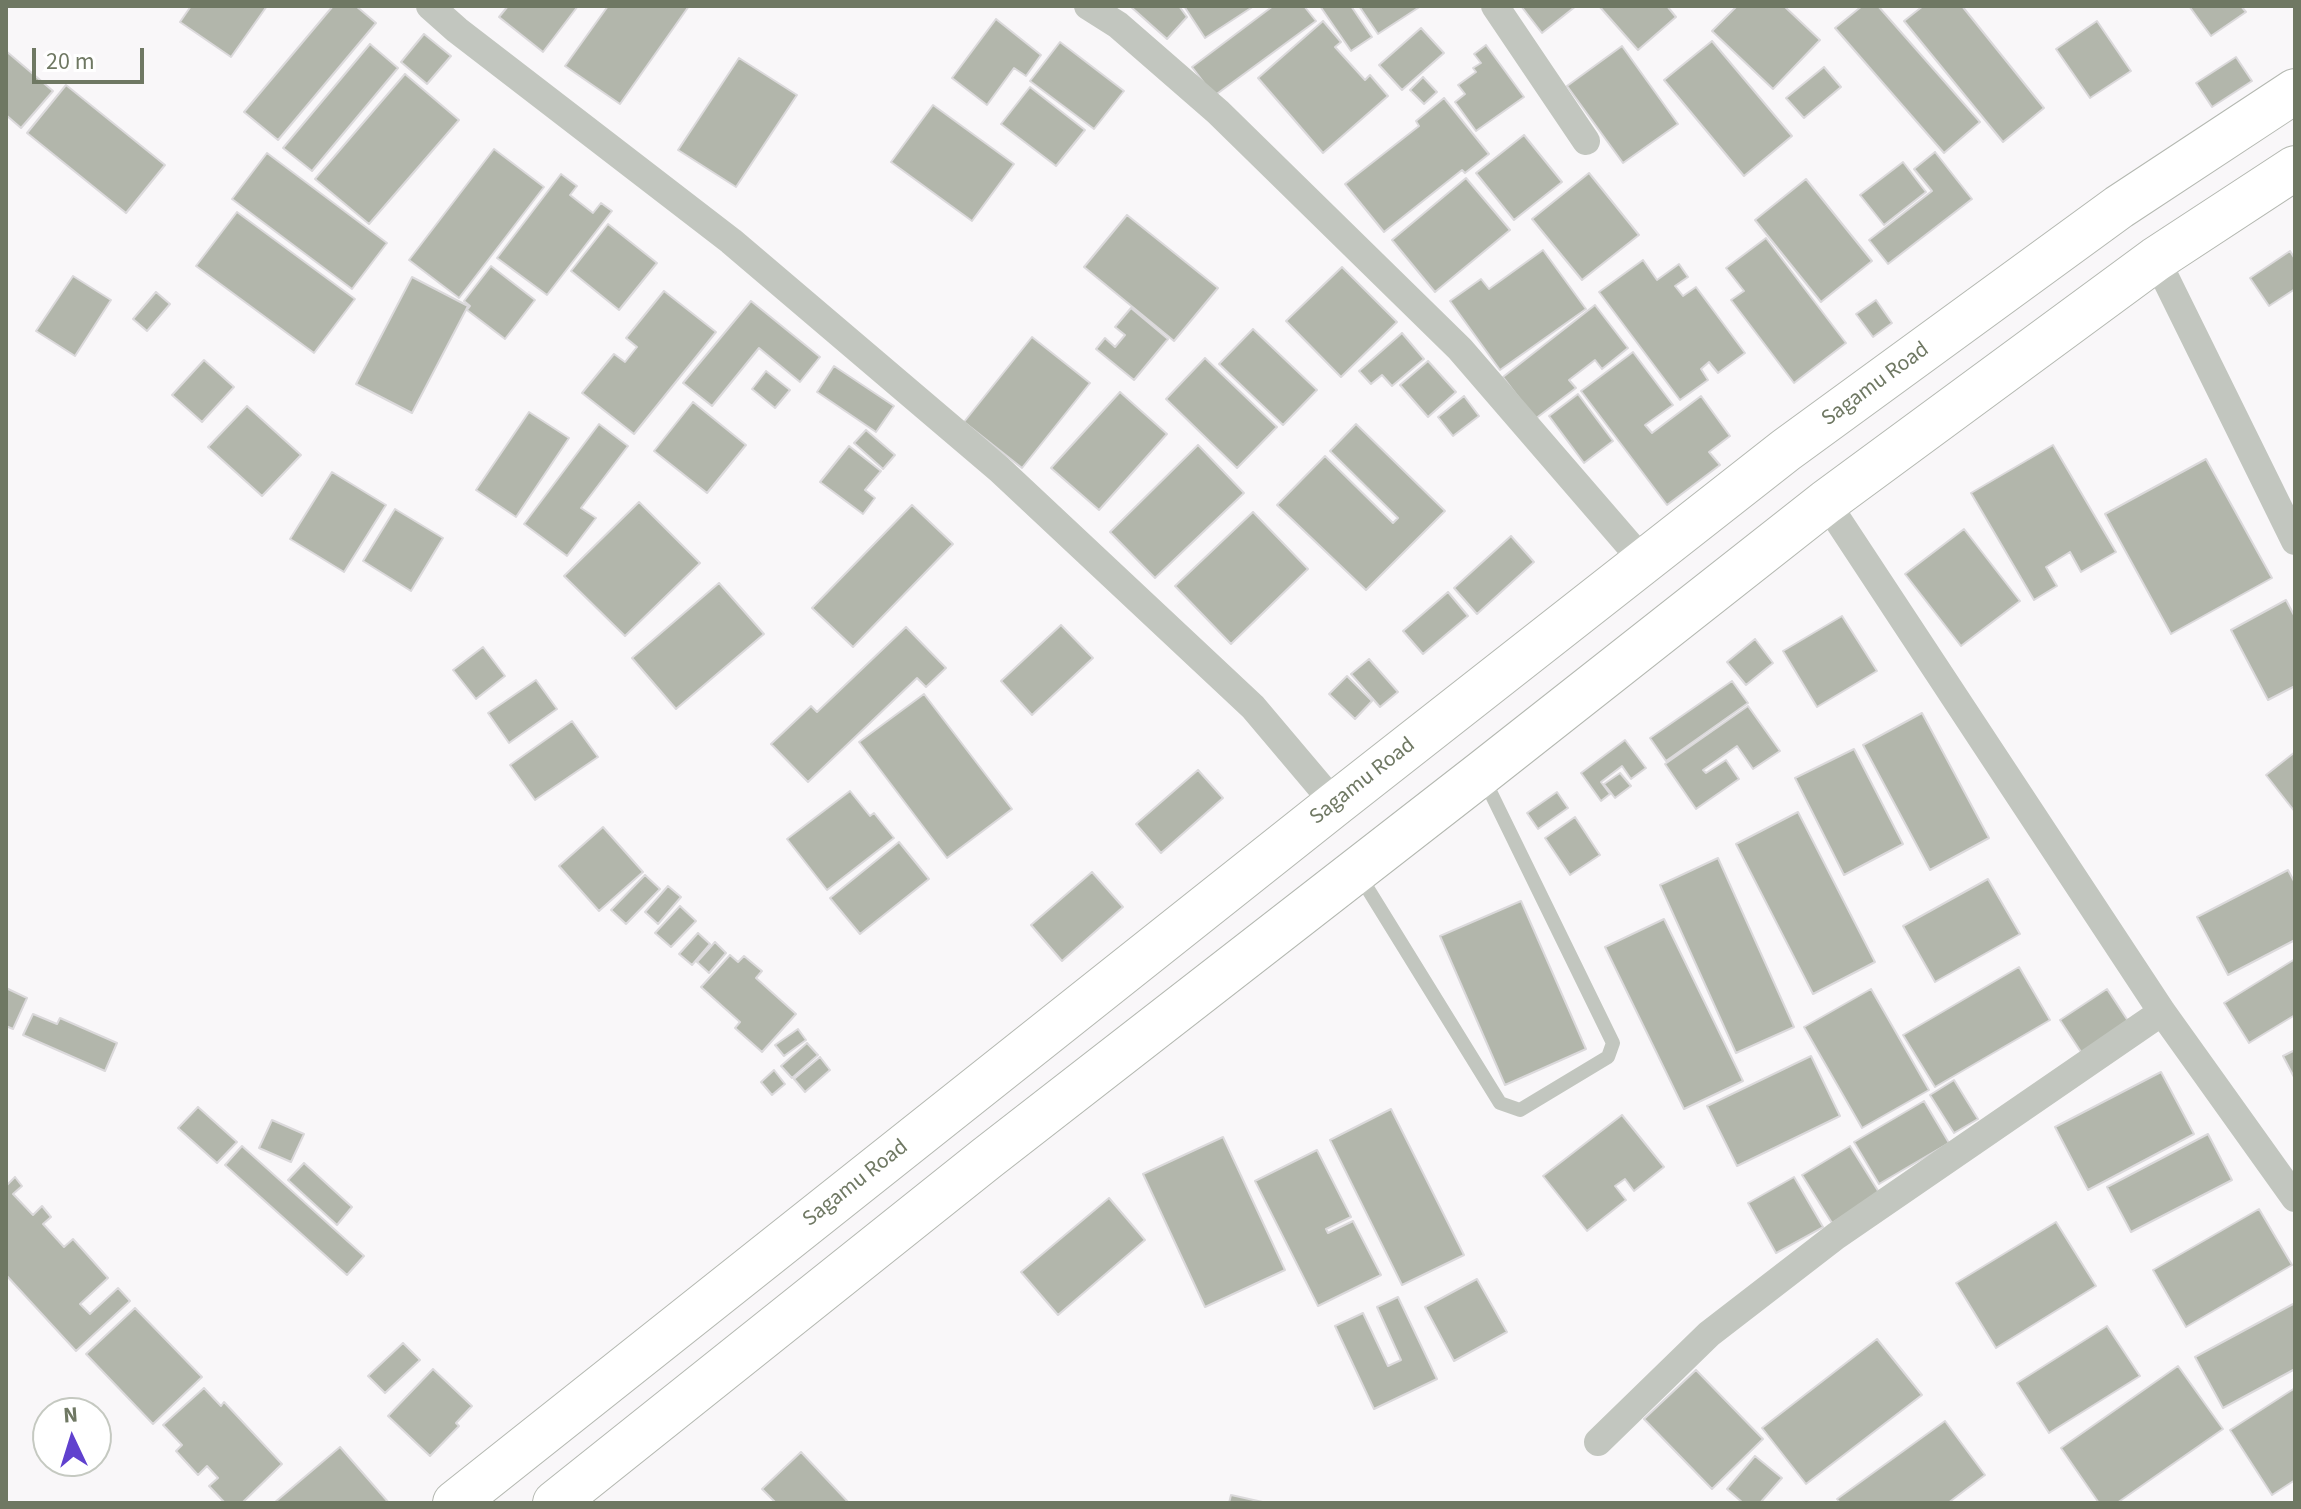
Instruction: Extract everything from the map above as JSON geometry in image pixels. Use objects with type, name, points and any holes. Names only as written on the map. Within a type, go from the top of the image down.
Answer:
[{"type":"highway","name":"Sagamu Road","points":[[455,1503],[1786,450],[2119,207],[2295,91]]},
{"type":"highway","points":[[555,1503],[975,1168],[1826,502],[2156,259],[2295,168]]},
{"type":"street","points":[[430,6],[731,241],[999,469],[1253,707],[1335,804]]},
{"type":"street","points":[[1088,6],[1118,25],[1218,112],[1460,349],[1644,562]]},
{"type":"street","points":[[1495,6],[1586,141]]},
{"type":"street","points":[[2156,259],[2295,541]]},
{"type":"street","points":[[1826,502],[2162,1012],[2295,1198]]},
{"type":"street","points":[[1598,1442],[1709,1334],[1824,1245],[2162,1012]]},
{"type":"lane","points":[[1356,869],[1500,1103],[1520,1110],[1608,1057],[1613,1043],[1482,773]]},
{"type":"building","points":[[191,6],[267,6],[231,57],[180,22]]},
{"type":"building","points":[[333,6],[356,6],[376,23],[278,140],[244,112]]},
{"type":"building","points":[[508,6],[578,6],[543,52],[499,17]]},
{"type":"building","points":[[608,6],[689,6],[620,104],[565,66]]},
{"type":"building","points":[[1130,6],[1179,6],[1187,17],[1167,39]]},
{"type":"building","points":[[1184,6],[1254,6],[1205,38]]},
{"type":"building","points":[[1273,6],[1304,6],[1316,21],[1214,96],[1192,67]]},
{"type":"building","points":[[1320,6],[1351,6],[1372,37],[1351,51]]},
{"type":"building","points":[[1359,6],[1421,6],[1378,34]]},
{"type":"building","points":[[1521,6],[1576,6],[1542,33]]},
{"type":"building","points":[[1599,6],[1667,6],[1676,17],[1638,50]]},
{"type":"building","points":[[1737,6],[1784,6],[1820,40],[1773,89],[1712,31]]},
{"type":"building","points":[[1862,6],[1878,6],[1980,122],[1944,153],[1835,28]]},
{"type":"building","points":[[1923,6],[1962,6],[2044,108],[2003,142],[1904,21]]},
{"type":"building","points":[[2189,6],[2241,6],[2246,12],[2211,36]]},
{"type":"building","points":[[996,19],[1041,55],[1026,76],[1014,68],[987,105],[952,78]]},
{"type":"building","points":[[1323,21],[1341,42],[1335,47],[1365,80],[1370,75],[1388,96],[1323,153],[1258,78]]},
{"type":"building","points":[[2097,21],[2131,71],[2090,98],[2056,49]]},
{"type":"building","points":[[1421,28],[1444,53],[1402,90],[1379,65]]},
{"type":"building","points":[[424,34],[451,56],[427,84],[401,62]]},
{"type":"building","points":[[1712,41],[1792,136],[1744,176],[1664,80]]},
{"type":"building","points":[[1060,42],[1124,91],[1094,129],[1030,81]]},
{"type":"building","points":[[370,44],[398,68],[312,171],[283,148]]},
{"type":"building","points":[[1486,45],[1524,97],[1476,131],[1455,102],[1465,94],[1458,85],[1476,72],[1473,68],[1481,63],[1474,54]]},
{"type":"building","points":[[1622,46],[1678,124],[1623,163],[1567,86]]},
{"type":"building","points":[[6,51],[53,91],[21,128],[6,115]]},
{"type":"building","points":[[2236,57],[2252,81],[2212,107],[2196,83]]},
{"type":"building","points":[[739,58],[797,95],[736,187],[678,150]]},
{"type":"building","points":[[1824,67],[1841,87],[1804,118],[1786,98]]},
{"type":"building","points":[[405,74],[459,120],[369,224],[315,179]]},
{"type":"building","points":[[1423,77],[1437,92],[1424,104],[1410,90]]},
{"type":"building","points":[[66,85],[165,165],[126,213],[27,133]]},
{"type":"building","points":[[1030,87],[1085,130],[1056,166],[1001,124]]},
{"type":"building","points":[[1444,98],[1489,154],[1465,173],[1462,170],[1384,232],[1345,184],[1419,126],[1416,121]]},
{"type":"building","points":[[933,105],[1014,164],[972,221],[891,162]]},
{"type":"building","points":[[1524,135],[1562,182],[1514,220],[1476,173]]},
{"type":"building","points":[[494,149],[544,187],[459,298],[409,260]]},
{"type":"building","points":[[1935,152],[1972,199],[1888,264],[1869,240],[1932,191],[1914,169]]},
{"type":"building","points":[[267,153],[387,243],[352,289],[232,199]]},
{"type":"building","points":[[1903,162],[1926,192],[1884,225],[1860,195]]},
{"type":"building","points":[[1589,173],[1639,235],[1582,280],[1532,219]]},
{"type":"building","points":[[561,174],[577,186],[570,195],[593,213],[601,203],[612,211],[547,295],[497,258]]},
{"type":"building","points":[[1466,178],[1510,230],[1435,292],[1392,240]]},
{"type":"building","points":[[1806,179],[1872,261],[1821,302],[1755,220]]},
{"type":"building","points":[[237,212],[355,299],[314,353],[196,266]]},
{"type":"building","points":[[1127,215],[1218,288],[1174,341],[1084,267]]},
{"type":"building","points":[[608,224],[657,263],[619,310],[571,271]]},
{"type":"building","points":[[1766,238],[1846,343],[1794,383],[1731,300],[1744,291],[1726,268]]},
{"type":"building","points":[[1543,250],[1586,309],[1500,370],[1450,301],[1481,279],[1489,289]]},
{"type":"building","points":[[2290,251],[2295,259],[2295,289],[2269,306],[2250,278]]},
{"type":"building","points":[[1643,260],[1657,280],[1679,264],[1688,277],[1675,286],[1683,296],[1696,287],[1745,353],[1718,373],[1709,362],[1701,369],[1708,380],[1680,400],[1599,292]]},
{"type":"building","points":[[491,266],[535,300],[505,339],[467,310],[470,306],[464,301]]},
{"type":"building","points":[[1342,267],[1397,322],[1341,377],[1286,321]]},
{"type":"building","points":[[73,276],[111,300],[75,356],[36,331]]},
{"type":"building","points":[[412,277],[468,306],[412,413],[356,384]]},
{"type":"building","points":[[664,291],[716,332],[634,434],[582,393],[614,354],[625,362],[637,347],[626,338]]},
{"type":"building","points":[[156,292],[170,304],[147,331],[133,319]]},
{"type":"building","points":[[1876,300],[1892,323],[1873,337],[1856,314]]},
{"type":"building","points":[[751,301],[820,357],[800,382],[759,348],[712,406],[683,383]]},
{"type":"building","points":[[1595,305],[1628,348],[1602,369],[1595,360],[1569,380],[1576,388],[1535,419],[1503,377]]},
{"type":"building","points":[[1131,308],[1168,339],[1134,380],[1096,349],[1105,338],[1115,347],[1125,335],[1115,327]]},
{"type":"building","points":[[1253,329],[1317,390],[1283,425],[1219,364]]},
{"type":"building","points":[[1402,333],[1424,359],[1392,386],[1382,375],[1371,384],[1359,371]]},
{"type":"building","points":[[1032,337],[1090,383],[1022,468],[964,422]]},
{"type":"building","points":[[1633,352],[1673,405],[1645,425],[1652,433],[1701,396],[1730,436],[1709,452],[1720,465],[1667,505],[1581,391]]},
{"type":"building","points":[[1205,358],[1277,427],[1237,468],[1166,399]]},
{"type":"building","points":[[204,360],[234,387],[202,422],[172,395]]},
{"type":"building","points":[[1428,361],[1456,392],[1428,417],[1400,385]]},
{"type":"building","points":[[834,366],[894,406],[876,432],[817,392]]},
{"type":"building","points":[[766,371],[790,390],[775,408],[752,389]]},
{"type":"building","points":[[1120,392],[1167,434],[1099,510],[1051,468]]},
{"type":"building","points":[[1578,394],[1613,441],[1584,463],[1549,416]]},
{"type":"building","points":[[1464,396],[1479,416],[1453,436],[1438,417]]},
{"type":"building","points":[[693,402],[746,445],[707,493],[654,451]]},
{"type":"building","points":[[247,406],[301,455],[262,496],[208,447]]},
{"type":"building","points":[[529,412],[569,438],[516,517],[476,490]]},
{"type":"building","points":[[599,424],[628,446],[581,508],[596,518],[567,556],[524,524]]},
{"type":"building","points":[[1356,424],[1445,511],[1366,590],[1277,505],[1325,456],[1393,523],[1398,518],[1330,451]]},
{"type":"building","points":[[866,430],[895,455],[883,469],[854,443]]},
{"type":"building","points":[[1198,445],[1244,493],[1155,578],[1110,532]]},
{"type":"building","points":[[2053,445],[2116,552],[2081,572],[2070,552],[2046,567],[2057,586],[2034,600],[1971,493]]},
{"type":"building","points":[[849,446],[881,471],[865,490],[875,498],[863,514],[820,482]]},
{"type":"building","points":[[2206,459],[2272,578],[2171,634],[2105,514]]},
{"type":"building","points":[[332,472],[386,505],[344,572],[290,539]]},
{"type":"building","points":[[639,502],[700,563],[625,636],[564,576]]},
{"type":"building","points":[[912,505],[953,544],[853,647],[812,608]]},
{"type":"building","points":[[395,509],[443,538],[411,591],[363,561]]},
{"type":"building","points":[[1253,512],[1308,569],[1231,644],[1175,586]]},
{"type":"building","points":[[1964,529],[2020,601],[1961,646],[1905,574]]},
{"type":"building","points":[[1511,536],[1534,562],[1477,614],[1454,588]]},
{"type":"building","points":[[719,583],[764,634],[676,709],[632,658]]},
{"type":"building","points":[[1448,592],[1468,616],[1423,654],[1403,631]]},
{"type":"building","points":[[2286,600],[2295,617],[2295,686],[2268,700],[2231,630]]},
{"type":"building","points":[[1842,616],[1877,671],[1817,707],[1783,651]]},
{"type":"building","points":[[1061,625],[1093,658],[1032,715],[1001,681]]},
{"type":"building","points":[[906,627],[946,668],[926,687],[917,678],[808,782],[771,744],[811,706],[817,712]]},
{"type":"building","points":[[1755,639],[1773,663],[1746,685],[1727,662]]},
{"type":"building","points":[[483,647],[505,676],[476,699],[453,670]]},
{"type":"building","points":[[1369,659],[1398,692],[1380,707],[1351,674]]},
{"type":"building","points":[[1347,676],[1372,701],[1355,719],[1329,694]]},
{"type":"building","points":[[536,680],[557,709],[509,743],[488,713]]},
{"type":"building","points":[[1732,681],[1748,703],[1666,761],[1650,738]]},
{"type":"building","points":[[924,694],[1012,809],[947,858],[859,742]]},
{"type":"building","points":[[1748,706],[1780,751],[1753,769],[1737,746],[1703,770],[1706,773],[1726,760],[1739,779],[1696,809],[1665,764]]},
{"type":"building","points":[[1922,713],[1989,838],[1930,870],[1863,745]]},
{"type":"building","points":[[572,721],[598,757],[535,800],[510,765]]},
{"type":"building","points":[[1625,740],[1646,768],[1631,779],[1622,766],[1601,782],[1610,794],[1601,801],[1581,773]]},
{"type":"building","points":[[1854,749],[1903,844],[1844,875],[1795,778]]},
{"type":"building","points":[[2295,752],[2295,812],[2266,775]]},
{"type":"building","points":[[1198,770],[1223,798],[1161,853],[1136,824]]},
{"type":"building","points":[[1620,773],[1631,786],[1615,798],[1604,784]]},
{"type":"building","points":[[850,791],[870,816],[874,813],[894,838],[827,890],[787,839]]},
{"type":"building","points":[[1557,792],[1568,808],[1538,829],[1527,813]]},
{"type":"building","points":[[1798,812],[1875,962],[1813,994],[1736,844]]},
{"type":"building","points":[[1575,817],[1600,855],[1570,875],[1545,838]]},
{"type":"building","points":[[603,827],[643,872],[599,911],[559,866]]},
{"type":"building","points":[[899,842],[929,879],[860,934],[830,898]]},
{"type":"building","points":[[1718,858],[1794,1027],[1736,1053],[1660,885]]},
{"type":"building","points":[[2288,870],[2295,883],[2295,940],[2228,975],[2197,917]]},
{"type":"building","points":[[1092,872],[1123,907],[1062,961],[1031,925]]},
{"type":"building","points":[[645,875],[660,889],[626,924],[611,910]]},
{"type":"building","points":[[1988,879],[2020,934],[1935,982],[1903,926]]},
{"type":"building","points":[[668,886],[681,897],[658,924],[645,912]]},
{"type":"building","points":[[1521,901],[1586,1049],[1505,1085],[1440,936]]},
{"type":"building","points":[[680,906],[696,921],[671,947],[655,933]]},
{"type":"building","points":[[1664,919],[1743,1081],[1684,1109],[1605,947]]},
{"type":"building","points":[[698,933],[710,944],[692,965],[679,954]]},
{"type":"building","points":[[715,942],[726,953],[709,973],[697,962]]},
{"type":"building","points":[[730,955],[738,962],[744,956],[762,971],[756,978],[796,1014],[762,1052],[735,1028],[740,1022],[701,987]]},
{"type":"building","points":[[2295,959],[2295,1015],[2249,1043],[2224,1003]]},
{"type":"building","points":[[2019,967],[2050,1020],[1935,1087],[1903,1035]]},
{"type":"building","points":[[6,988],[27,998],[13,1029],[6,1026]]},
{"type":"building","points":[[1871,989],[1929,1090],[1862,1128],[1804,1027]]},
{"type":"building","points":[[2107,989],[2134,1030],[2087,1061],[2060,1020]]},
{"type":"building","points":[[33,1014],[57,1024],[60,1018],[117,1043],[105,1071],[23,1035]]},
{"type":"building","points":[[798,1029],[806,1040],[784,1056],[775,1045]]},
{"type":"building","points":[[807,1043],[818,1055],[792,1078],[781,1066]]},
{"type":"building","points":[[2295,1050],[2295,1079],[2283,1056]]},
{"type":"building","points":[[1811,1056],[1840,1116],[1737,1166],[1707,1106]]},
{"type":"building","points":[[820,1057],[830,1070],[805,1092],[794,1079]]},
{"type":"building","points":[[774,1070],[785,1084],[772,1095],[761,1082]]},
{"type":"building","points":[[2161,1072],[2194,1134],[2088,1190],[2055,1127]]},
{"type":"building","points":[[1954,1080],[1978,1119],[1954,1133],[1930,1095]]},
{"type":"building","points":[[1924,1101],[1949,1143],[1879,1184],[1854,1142]]},
{"type":"building","points":[[198,1107],[237,1142],[217,1163],[178,1128]]},
{"type":"building","points":[[1391,1109],[1464,1255],[1402,1285],[1330,1140]]},
{"type":"building","points":[[1622,1115],[1664,1167],[1634,1191],[1625,1179],[1615,1186],[1626,1200],[1587,1231],[1543,1176]]},
{"type":"building","points":[[272,1120],[304,1134],[291,1162],[259,1148]]},
{"type":"building","points":[[2208,1134],[2232,1180],[2131,1232],[2107,1187]]},
{"type":"building","points":[[1223,1137],[1285,1270],[1205,1307],[1143,1174]]},
{"type":"building","points":[[242,1146],[364,1256],[347,1275],[225,1165]]},
{"type":"building","points":[[1850,1146],[1880,1194],[1832,1223],[1802,1175]]},
{"type":"building","points":[[1317,1150],[1351,1217],[1326,1229],[1328,1233],[1353,1221],[1381,1275],[1318,1306],[1255,1181]]},
{"type":"building","points":[[304,1163],[352,1207],[337,1225],[288,1180]]},
{"type":"building","points":[[15,1177],[22,1186],[13,1194],[33,1215],[42,1206],[51,1217],[43,1224],[64,1247],[73,1239],[108,1278],[80,1304],[90,1314],[118,1288],[130,1301],[76,1351],[6,1275],[6,1186]]},
{"type":"building","points":[[1794,1177],[1823,1227],[1776,1253],[1748,1203]]},
{"type":"building","points":[[1109,1198],[1145,1240],[1058,1315],[1021,1272]]},
{"type":"building","points":[[2259,1209],[2292,1265],[2186,1327],[2153,1270]]},
{"type":"building","points":[[2056,1222],[2096,1286],[1996,1348],[1956,1283]]},
{"type":"building","points":[[1477,1279],[1507,1332],[1454,1361],[1425,1307]]},
{"type":"building","points":[[1398,1297],[1437,1379],[1374,1409],[1335,1326],[1363,1313],[1388,1366],[1401,1360],[1377,1307]]},
{"type":"building","points":[[2295,1303],[2295,1369],[2223,1408],[2195,1357]]},
{"type":"building","points":[[135,1308],[202,1377],[153,1424],[86,1354]]},
{"type":"building","points":[[2107,1326],[2140,1376],[2049,1433],[2017,1383]]},
{"type":"building","points":[[1877,1339],[1922,1395],[1806,1484],[1762,1428]]},
{"type":"building","points":[[403,1343],[420,1360],[385,1393],[368,1376]]},
{"type":"building","points":[[2178,1366],[2223,1429],[2117,1503],[2099,1503],[2061,1448]]},
{"type":"building","points":[[433,1369],[472,1406],[456,1423],[459,1426],[430,1456],[388,1416]]},
{"type":"building","points":[[1696,1370],[1763,1439],[1712,1489],[1644,1419]]},
{"type":"building","points":[[204,1388],[221,1406],[224,1402],[282,1464],[242,1503],[225,1503],[209,1486],[218,1478],[207,1466],[198,1475],[176,1451],[182,1445],[163,1425]]},
{"type":"building","points":[[2295,1388],[2295,1480],[2272,1495],[2230,1430]]},
{"type":"building","points":[[1945,1421],[1985,1475],[1948,1503],[1840,1503],[1837,1499]]},
{"type":"building","points":[[340,1447],[389,1503],[274,1503]]},
{"type":"building","points":[[801,1452],[849,1503],[776,1503],[762,1489]]},
{"type":"building","points":[[1755,1456],[1782,1478],[1760,1503],[1743,1503],[1727,1489]]},
{"type":"building","points":[[1231,1495],[1267,1503],[1229,1503]]}]
